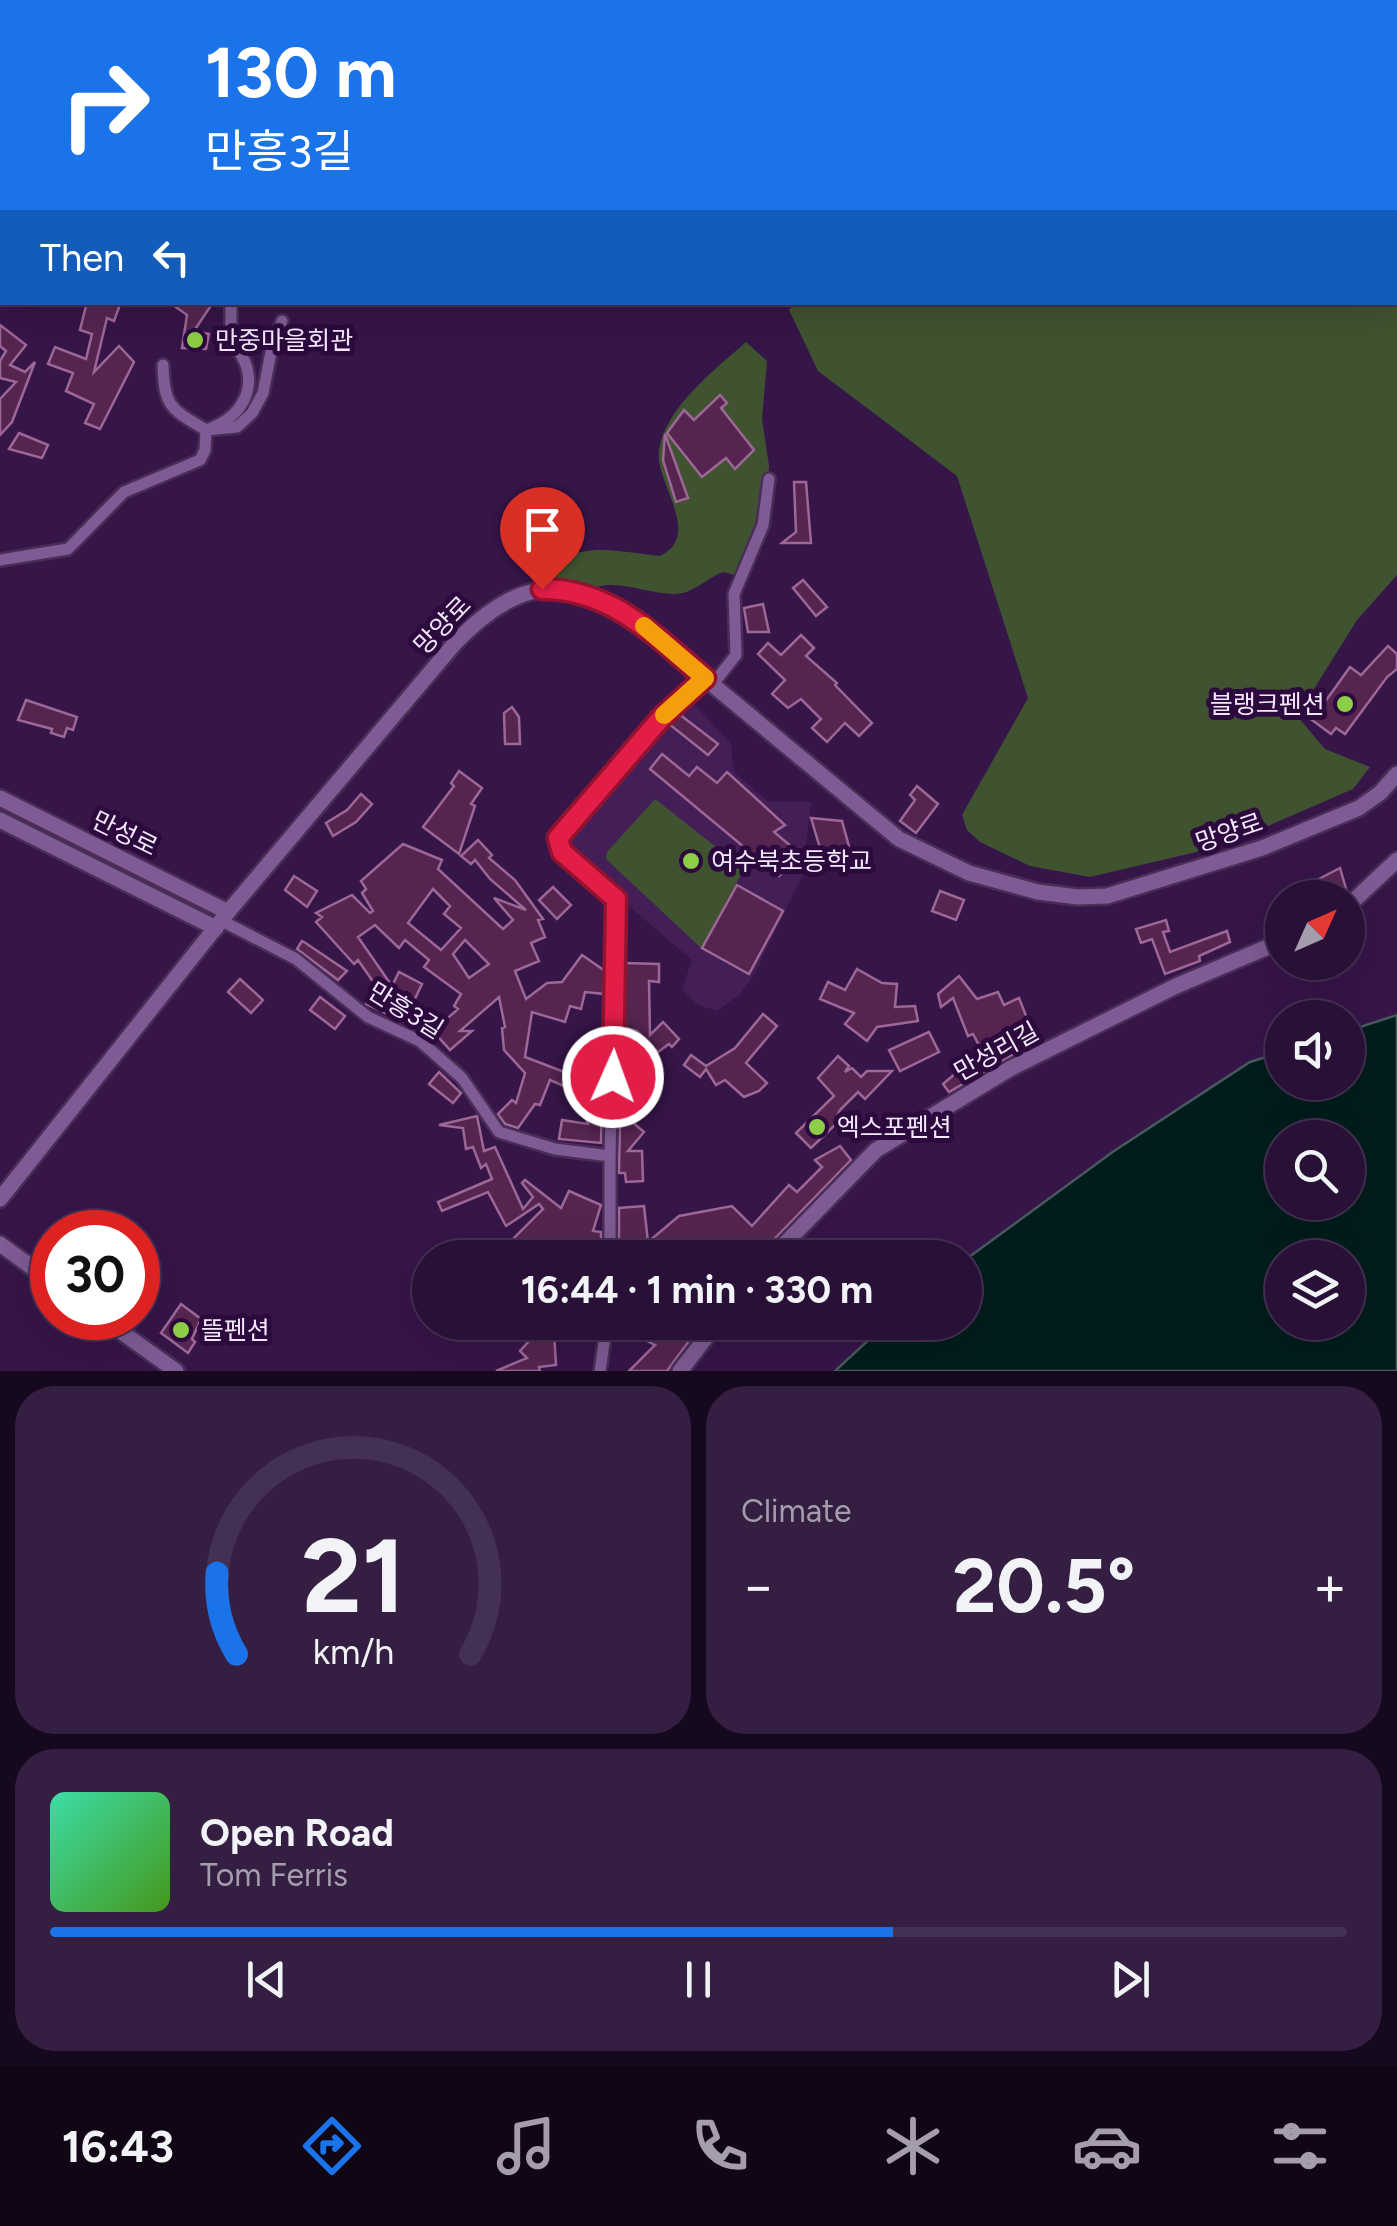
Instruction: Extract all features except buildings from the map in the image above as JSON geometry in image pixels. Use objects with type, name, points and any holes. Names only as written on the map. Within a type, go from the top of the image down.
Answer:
[{"type":"main road","name":"망양로","points":[[0,1199],[222,920],[455,643],[513,595],[554,589],[609,602],[634,618],[849,800],[908,844],[969,873],[1064,896],[1117,894],[1262,848],[1359,808],[1397,774]]},
{"type":"main road","name":"만성로","points":[[0,798],[222,920]]},
{"type":"main road","name":"만성로","points":[[0,820],[222,920]]},
{"type":"main road","points":[[1365,890],[1397,860]]},
{"type":"main road","name":"만성리길","points":[[788,1240],[876,1150],[1010,1068],[1176,986],[1265,948]]},
{"type":"main road","points":[[0,1244],[30,1266]]},
{"type":"main road","points":[[133,1340],[176,1371]]},
{"type":"main road","points":[[680,1371],[704,1340]]},
{"type":"street","points":[[206,430],[220,426],[237,412],[249,380],[249,364],[231,342],[231,305]]},
{"type":"street","points":[[162,365],[169,406],[206,430],[228,430],[252,412],[266,384],[272,347],[282,320]]},
{"type":"street","points":[[0,560],[62,552],[73,546],[124,492],[200,460],[206,430]]},
{"type":"street","points":[[610,1240],[616,899],[562,852],[558,838],[662,717],[736,655],[734,594],[763,526],[769,479]]},
{"type":"street","name":"만흥3길","points":[[222,920],[296,959],[368,1018],[420,1041],[462,1078],[500,1132],[555,1149],[610,1156]]},
{"type":"street","points":[[600,1371],[604,1340]]},
{"type":"shaded area","name":"여수북초등학교","points":[[690,700],[731,743],[734,772],[767,801],[811,802],[803,874],[754,975],[739,995],[717,1011],[698,1005],[682,989],[692,960],[562,849],[560,836],[681,703]]},
{"type":"shaded area","points":[[1397,1015],[1397,1371],[835,1371],[869,1340],[982,1340],[982,1248],[1114,1151],[1250,1062],[1265,1057],[1265,1100],[1365,1100],[1365,1025]]},
{"type":"green space","points":[[793,305],[1397,305],[1397,575],[1357,620],[1297,716],[1325,749],[1370,767],[1353,789],[1222,846],[1090,877],[1030,866],[980,842],[967,830],[962,815],[1028,698],[957,476],[818,371],[789,310]]},
{"type":"green space","points":[[746,342],[767,361],[762,419],[769,466],[767,501],[739,576],[723,572],[674,594],[616,585],[582,594],[542,589],[551,572],[576,553],[608,550],[660,556],[672,547],[678,535],[678,522],[659,463],[664,434],[671,418],[694,390]]},
{"type":"green space","points":[[655,799],[744,869],[701,948],[606,859],[607,852]]},
{"type":"slow traffic","points":[[644,626],[705,678],[664,715]]},
{"type":"place","name":"만중마을회관","points":[[195,340]]},
{"type":"place","name":"블랭크펜션","points":[[1345,704]]},
{"type":"place","name":"여수북초등학교","points":[[691,861]]},
{"type":"place","name":"엑스포펜션","points":[[817,1127]]},
{"type":"place","name":"뜰펜션","points":[[181,1330]]},
{"type":"route","points":[[542,589],[582,594],[615,605],[705,678],[662,717],[558,838],[562,852],[616,899],[613,1077]]}]
